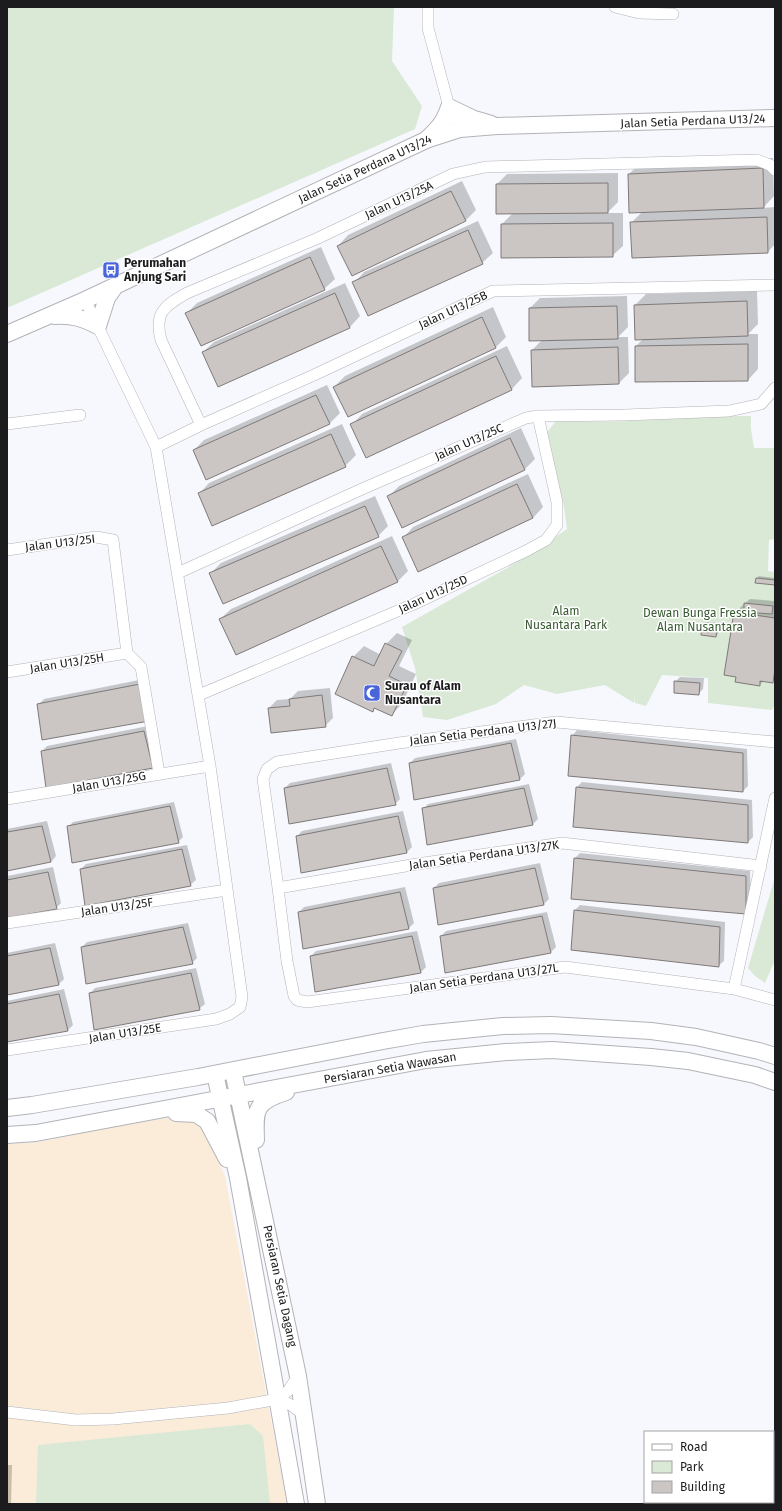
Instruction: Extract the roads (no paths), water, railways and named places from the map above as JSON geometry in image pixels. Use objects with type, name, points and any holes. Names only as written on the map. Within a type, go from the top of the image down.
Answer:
[{"type":"street","points":[[428,7],[428,28],[449,107],[460,129]]},
{"type":"street","points":[[615,7],[639,13],[673,14]]},
{"type":"street","points":[[449,107],[474,119],[497,126]]},
{"type":"street","points":[[426,140],[445,120],[449,107]]},
{"type":"street","name":"Jalan Setia Perdana U13/24","points":[[7,334],[85,300],[426,140],[460,129],[497,126],[775,118]]},
{"type":"street","name":"Jalan U13/25A","points":[[201,425],[161,340],[158,329],[159,317],[170,303],[187,293],[316,239],[453,174],[485,167],[756,160],[770,165],[775,170]]},
{"type":"street","points":[[98,326],[107,298],[116,285]]},
{"type":"street","name":"Jalan U13/25B","points":[[156,447],[493,291],[775,285]]},
{"type":"street","points":[[85,300],[156,447],[199,695],[227,890]]},
{"type":"street","points":[[48,316],[66,315],[80,317],[98,326]]},
{"type":"street","name":"Jalan U13/25C","points":[[178,573],[362,489],[526,418],[538,416],[625,415],[729,411],[761,404],[775,388]]},
{"type":"street","points":[[7,424],[80,414]]},
{"type":"street","name":"Jalan U13/25D","points":[[199,695],[414,604],[546,540],[557,525],[557,502],[538,416]]},
{"type":"street","name":"Jalan U13/25I","points":[[7,550],[96,537],[113,540],[127,653]]},
{"type":"street","points":[[127,653],[142,667],[159,774]]},
{"type":"street","name":"Jalan U13/25H","points":[[7,672],[127,653]]},
{"type":"street","name":"Jalan Setia Perdana U13/27J","points":[[267,769],[277,762],[399,743],[556,722],[775,742]]},
{"type":"street","name":"Jalan U13/25G","points":[[7,799],[210,766]]},
{"type":"street","name":"Jalan Setia Perdana U13/27L","points":[[267,769],[263,779],[278,888],[286,961],[292,991],[297,1000],[302,1002],[565,967],[734,989]]},
{"type":"street","points":[[775,798],[734,989],[775,1000]]},
{"type":"street","name":"Jalan Setia Perdana U13/27K","points":[[278,888],[417,864],[562,843],[761,866]]},
{"type":"street","name":"Jalan U13/25F","points":[[7,923],[227,890]]},
{"type":"street","name":"Jalan U13/25E","points":[[7,1050],[216,1019],[230,1014],[240,1007],[242,988],[227,890]]},
{"type":"street","points":[[7,1108],[32,1106],[215,1074],[423,1034],[496,1027],[551,1025],[651,1031],[696,1037],[775,1056]]},
{"type":"street","name":"Persiaran Setia Wawasan","points":[[7,1135],[36,1133],[383,1068],[454,1057],[506,1052],[552,1050],[688,1061],[775,1082]]},
{"type":"street","name":"Persiaran Setia Dagang","points":[[234,1070],[298,1376],[317,1504]]},
{"type":"street","name":"Persiaran Setia Dagang","points":[[215,1074],[219,1098],[238,1178],[296,1504]]},
{"type":"street","points":[[257,1176],[255,1115],[260,1105],[276,1095],[329,1078]]},
{"type":"street","points":[[156,1111],[196,1114],[207,1121],[238,1178]]},
{"type":"street","points":[[7,1412],[76,1420],[112,1419],[228,1408],[278,1399],[288,1391],[298,1376]]},
{"type":"street","points":[[278,1399],[291,1405],[304,1415]]},
{"type":"place","name":"Perumahan Anjung Sari","points":[[111,270]]},
{"type":"place","name":"Surau of Alam Nusantara","points":[[372,693]]},
{"type":"park label","name":"Alam Nusantara Park","points":[[566,618]]},
{"type":"park label","name":"Dewan Bunga Fressia Alam Nusantara","points":[[700,620]]}]
